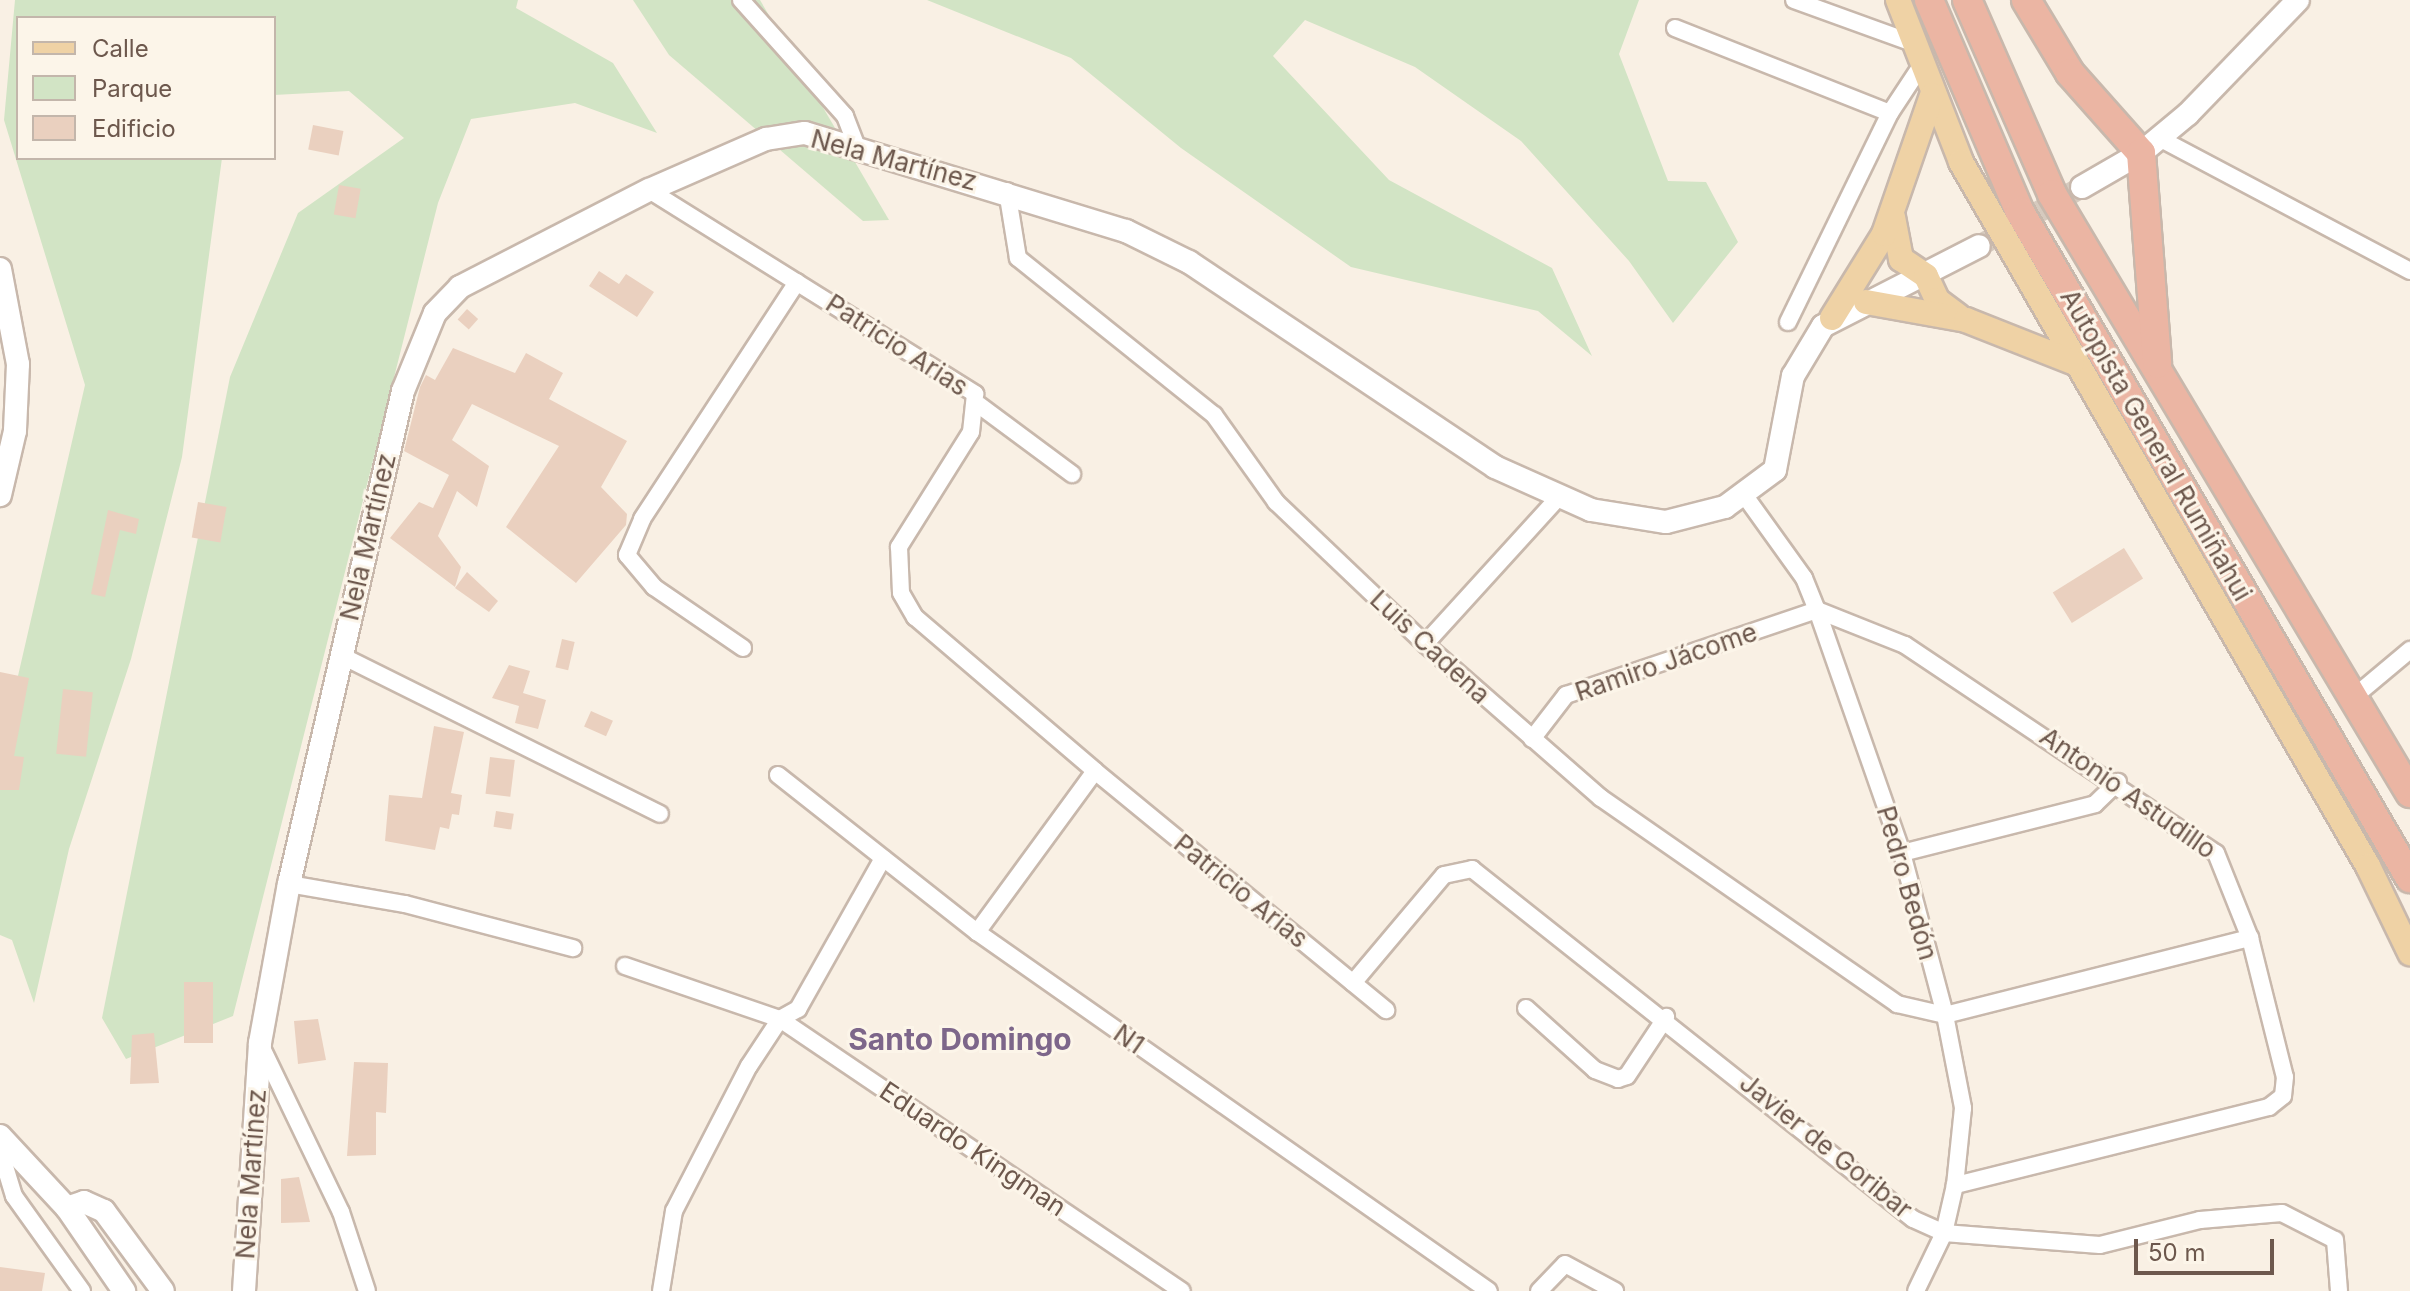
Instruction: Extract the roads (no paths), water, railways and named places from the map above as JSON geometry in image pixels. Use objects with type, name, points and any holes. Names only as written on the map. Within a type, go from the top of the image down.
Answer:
[{"type":"highway","name":"Autopista General Rumiñahui","points":[[1929,0],[2020,212],[2410,878]]},
{"type":"highway","name":"Autopista General Rumiñahui","points":[[1967,0],[2052,194],[2355,696],[2410,793]]},
{"type":"highway","points":[[2026,0],[2070,73],[2150,146],[2157,372]]},
{"type":"main road","points":[[1898,0],[1932,95],[2072,362],[2368,866],[2410,953]]},
{"type":"main road","points":[[2082,187],[2150,146],[2298,0]]},
{"type":"main road","points":[[1832,318],[1869,264],[1896,203],[1932,95]]},
{"type":"main road","name":"Nela Martínez","points":[[244,1291],[260,1043],[289,884],[403,391],[435,313],[460,287],[649,190],[766,139],[805,133],[856,145],[1007,191],[1126,231],[1189,262],[1495,467],[1557,499],[1666,522],[1705,515],[1745,496],[1779,462],[1793,376],[1805,347],[1832,318],[1926,276],[1979,246]]},
{"type":"main road","points":[[1896,203],[1897,252],[1926,276],[1937,300],[1966,320]]},
{"type":"main road","points":[[0,269],[18,364],[15,431],[0,495]]},
{"type":"main road","points":[[1866,302],[1966,320],[2072,362]]},
{"type":"main road","points":[[0,1136],[67,1208],[124,1291]]},
{"type":"main road","points":[[67,1208],[84,1202],[104,1211],[163,1291]]},
{"type":"street","points":[[741,0],[845,116],[856,145]]},
{"type":"street","points":[[1788,322],[1917,55],[1794,0]]},
{"type":"street","points":[[1675,28],[1890,113]]},
{"type":"street","points":[[2150,146],[2410,271]]},
{"type":"street","name":"Patricio Arias","points":[[649,190],[964,384],[979,405],[971,432],[899,547],[901,593],[915,617],[1095,771],[1386,1010]]},
{"type":"street","name":"Luis Cadena","points":[[1007,191],[1018,258],[1214,415],[1276,502],[1425,644],[1532,739],[1601,798],[1897,1004],[1945,1015]]},
{"type":"street","points":[[743,648],[654,587],[627,555],[642,519],[797,282]]},
{"type":"street","points":[[979,405],[1072,474]]},
{"type":"street","name":"Pedro Bedón","points":[[1745,496],[1804,578],[1817,610],[1902,853],[1945,1015],[1963,1108],[1955,1185],[1944,1233],[1916,1291]]},
{"type":"street","points":[[1425,644],[1557,499]]},
{"type":"street","name":"Ramiro Jácome","points":[[1532,739],[1566,695],[1817,610]]},
{"type":"street","name":"Antonio Astudillo","points":[[1817,610],[1905,645],[2118,782],[2216,853],[2250,938],[2285,1077],[2283,1096],[2269,1107],[1955,1185]]},
{"type":"street","points":[[2355,696],[2410,650]]},
{"type":"street","points":[[340,655],[660,814]]},
{"type":"street","points":[[977,932],[1095,771]]},
{"type":"street","name":"N1","points":[[778,775],[977,932],[1489,1291]]},
{"type":"street","points":[[1902,853],[2095,804],[2118,782]]},
{"type":"street","points":[[663,1290],[674,1211],[780,1019],[798,1009],[883,858]]},
{"type":"street","name":"Javier de Goribar","points":[[1353,983],[1431,888],[1463,867],[1666,1017],[1913,1219],[1944,1233],[2100,1245],[2200,1220],[2282,1213],[2335,1240],[2343,1264],[2339,1291]]},
{"type":"street","points":[[289,884],[405,904],[573,948]]},
{"type":"street","points":[[1945,1015],[2250,938]]},
{"type":"street","name":"Eduardo Kingman","points":[[625,966],[780,1019],[1182,1291]]},
{"type":"street","points":[[1526,1008],[1595,1070],[1618,1079],[1627,1076],[1666,1017]]},
{"type":"street","points":[[260,1043],[341,1212],[367,1291]]},
{"type":"street","points":[[0,1150],[14,1196],[82,1291]]},
{"type":"street","points":[[1539,1291],[1565,1264],[1615,1291]]},
{"type":"tunnel","points":[[1979,246],[2082,187]]},
{"type":"district","name":"Santo Domingo","points":[[960,1039]]}]
